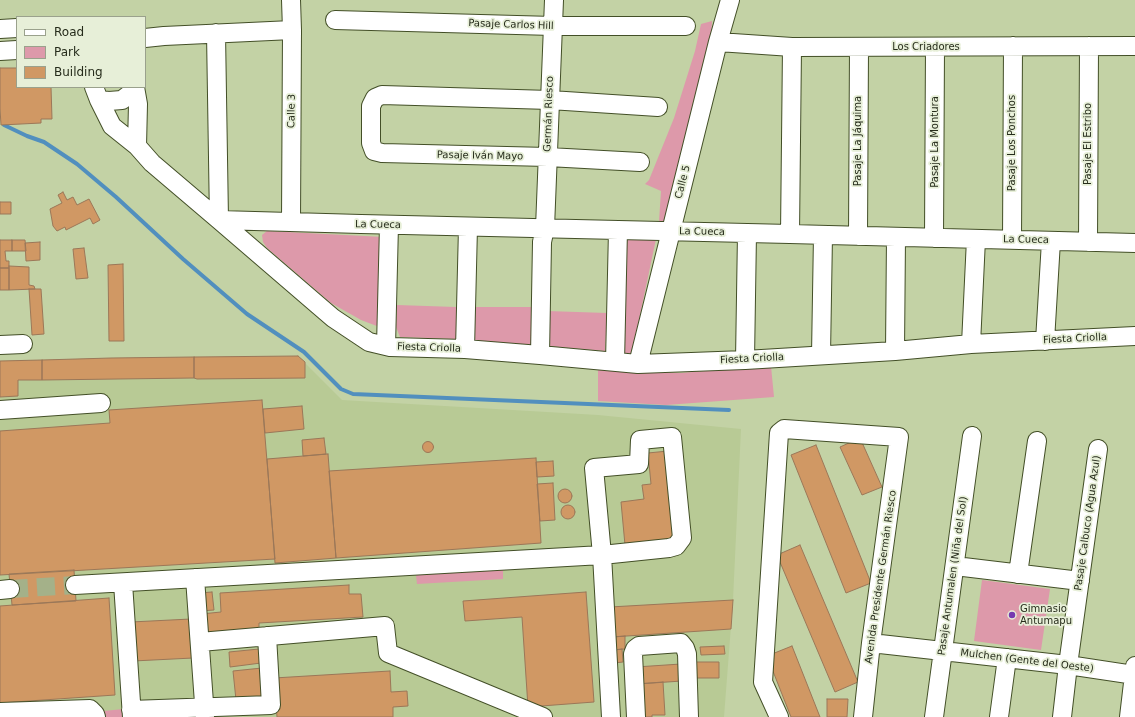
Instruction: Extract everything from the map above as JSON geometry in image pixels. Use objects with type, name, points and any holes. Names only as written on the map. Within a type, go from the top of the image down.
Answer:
[{"type":"street","name":"Calle 3","points":[[291,0],[291,222]]},
{"type":"street","name":"Germán Riesco","points":[[540,355],[542,242],[545,228],[554,0]]},
{"type":"street","name":"Calle 5","points":[[638,364],[718,42],[730,0]]},
{"type":"street","name":"Pasaje Carlos Hill","points":[[335,20],[553,26],[686,26]]},
{"type":"street","points":[[0,29],[16,28]]},
{"type":"street","points":[[146,38],[292,30]]},
{"type":"street","points":[[216,33],[219,220]]},
{"type":"street","name":"Los Criadores","points":[[718,42],[792,47],[1135,46]]},
{"type":"street","name":"Pasaje Los Ponchos","points":[[1012,240],[1013,46]]},
{"type":"street","name":"Pasaje El Estribo","points":[[1088,242],[1089,46]]},
{"type":"street","points":[[790,234],[792,47]]},
{"type":"street","name":"Pasaje La Jáquima","points":[[858,236],[859,47]]},
{"type":"street","name":"Pasaje La Montura","points":[[934,238],[935,47]]},
{"type":"street","points":[[0,51],[16,50]]},
{"type":"street","points":[[135,88],[138,104],[138,146]]},
{"type":"street","points":[[97,94],[109,101],[122,100],[135,88]]},
{"type":"street","points":[[97,94],[112,126],[138,146],[152,163],[333,318],[378,344],[389,225]]},
{"type":"street","name":"Pasaje Iván Mayo","points":[[550,100],[382,95],[375,98],[371,106],[371,143],[374,151],[382,153],[548,157],[640,162]]},
{"type":"street","points":[[550,100],[658,107]]},
{"type":"street","name":"La Cueca","points":[[219,220],[1135,243]]},
{"type":"street","points":[[253,249],[258,231],[269,221]]},
{"type":"street","points":[[465,350],[468,227]]},
{"type":"street","points":[[615,362],[618,230]]},
{"type":"street","points":[[745,360],[747,233]]},
{"type":"street","points":[[821,355],[823,235]]},
{"type":"street","points":[[896,237],[896,351]]},
{"type":"street","points":[[971,344],[976,239]]},
{"type":"street","points":[[1044,341],[1051,241]]},
{"type":"street","name":"Fiesta Criolla","points":[[378,344],[390,347],[540,355],[638,364],[745,360],[896,351],[971,344],[1135,336]]},
{"type":"street","points":[[0,345],[23,344]]},
{"type":"street","points":[[0,410],[101,403]]},
{"type":"street","name":"Avenida Presidente Germán Riesco","points":[[779,717],[763,682],[779,433],[784,429],[900,437],[871,643],[863,717]]},
{"type":"street","name":"Pasaje Antumalen (Niña del Sol)","points":[[934,717],[972,436]]},
{"type":"street","points":[[75,586],[602,555],[669,548],[676,546],[682,538],[672,437],[640,440],[639,464],[594,468],[602,555],[611,717]]},
{"type":"street","points":[[1018,574],[1037,441]]},
{"type":"street","name":"Pasaje Calbuco (Agua Azul)","points":[[1062,717],[1098,449]]},
{"type":"street","points":[[955,566],[1080,581]]},
{"type":"street","points":[[195,578],[205,712]]},
{"type":"street","points":[[123,583],[131,713],[205,712],[271,705],[267,636]]},
{"type":"street","points":[[200,642],[385,626],[388,653],[544,717]]},
{"type":"street","points":[[636,717],[633,654],[635,649],[639,646],[681,643],[687,654],[689,717]]},
{"type":"street","name":"Mulchen (Gente del Oeste)","points":[[871,643],[1135,672]]},
{"type":"street","points":[[999,717],[1006,658]]},
{"type":"street","points":[[1129,717],[1135,672]]},
{"type":"street","points":[[0,712],[90,709],[96,717]]},
{"type":"shaded area","points":[[298,356],[342,400],[598,415],[741,429],[733,600],[724,717],[0,717],[0,361]]},
{"type":"green space","points":[[712,21],[711,40],[666,223],[659,221],[661,191],[645,184],[649,180],[674,118],[695,51],[701,24]]},
{"type":"green space","points":[[267,231],[384,237],[382,328],[361,320],[331,303],[267,248],[263,242],[262,235]]},
{"type":"green space","points":[[626,238],[656,239],[632,353],[620,354]]},
{"type":"green space","points":[[397,305],[456,307],[456,339],[400,337],[396,327]]},
{"type":"green space","points":[[472,307],[532,307],[533,345],[472,341]]},
{"type":"green space","points":[[547,311],[607,313],[605,351],[548,346]]},
{"type":"green space","points":[[771,366],[774,397],[666,405],[598,401],[598,370],[680,373]]},
{"type":"green space","points":[[503,570],[503,579],[417,584],[416,575]]},
{"type":"green space","name":"Gimnasio Antumapu","points":[[982,580],[1050,589],[1041,650],[974,641]]},
{"type":"green space","points":[[123,709],[123,717],[104,717],[104,711]]},
{"type":"building","points":[[0,68],[16,68],[16,88],[51,88],[52,119],[41,119],[41,123],[1,125]]},
{"type":"building","points":[[63,192],[67,200],[73,197],[77,205],[89,199],[100,220],[93,224],[90,218],[66,230],[65,227],[57,231],[53,226],[50,209],[62,203],[58,195]]},
{"type":"building","points":[[0,202],[11,202],[11,214],[0,214]]},
{"type":"building","points":[[0,240],[12,240],[12,251],[5,251],[6,261],[9,261],[9,268],[0,268]]},
{"type":"building","points":[[12,240],[25,240],[26,251],[12,251]]},
{"type":"building","points":[[40,242],[40,260],[26,261],[25,243]]},
{"type":"building","points":[[84,248],[88,278],[76,279],[73,249]]},
{"type":"building","points":[[123,264],[124,341],[109,341],[108,265]]},
{"type":"building","points":[[9,266],[29,267],[29,285],[34,286],[35,289],[9,290]]},
{"type":"building","points":[[0,268],[9,268],[9,290],[0,290]]},
{"type":"building","points":[[29,289],[41,289],[44,334],[32,335]]},
{"type":"building","points":[[298,356],[305,362],[305,378],[194,378],[194,357]]},
{"type":"building","points":[[194,357],[194,378],[42,380],[42,360]]},
{"type":"building","points":[[42,360],[42,380],[18,380],[18,396],[0,397],[0,361]]},
{"type":"building","points":[[262,400],[275,559],[0,575],[0,431],[110,423],[109,410]]},
{"type":"building","points":[[302,406],[304,429],[265,433],[263,409]]},
{"type":"building","points":[[324,438],[326,454],[303,456],[302,440]]},
{"type":"building","points":[[860,438],[882,487],[862,495],[840,447]]},
{"type":"building","points":[[428,441],[432,443],[434,447],[432,451],[428,453],[424,451],[422,447],[424,443]]},
{"type":"building","points":[[816,445],[871,583],[846,593],[791,455]]},
{"type":"building","points":[[668,451],[676,540],[625,545],[621,502],[644,499],[642,485],[651,484],[648,453]]},
{"type":"building","points":[[328,454],[336,558],[275,563],[267,459]]},
{"type":"building","points":[[536,458],[541,543],[336,558],[329,471]]},
{"type":"building","points":[[553,461],[554,476],[537,477],[536,462]]},
{"type":"building","points":[[553,483],[555,520],[540,521],[537,484]]},
{"type":"building","points":[[562,489],[568,489],[572,493],[572,499],[568,503],[562,503],[558,499],[558,493]]},
{"type":"building","points":[[565,505],[571,505],[575,509],[575,515],[571,519],[565,519],[561,515],[561,509]]},
{"type":"building","points":[[800,545],[858,682],[835,692],[777,555]]},
{"type":"building","points":[[74,570],[76,601],[12,605],[9,574]]},
{"type":"building","points":[[349,585],[349,594],[361,594],[363,617],[259,623],[259,630],[202,633],[201,614],[221,612],[220,593]]},
{"type":"building","points":[[212,592],[214,610],[200,611],[199,593]]},
{"type":"building","points":[[586,592],[594,702],[528,707],[522,617],[465,621],[463,601]]},
{"type":"building","points":[[109,598],[115,695],[0,703],[0,606]]},
{"type":"building","points":[[733,600],[731,629],[612,637],[610,607]]},
{"type":"building","points":[[191,619],[193,658],[133,661],[131,622]]},
{"type":"building","points":[[625,636],[625,649],[613,650],[612,637]]},
{"type":"building","points":[[724,646],[725,654],[701,655],[700,647]]},
{"type":"building","points":[[792,646],[820,717],[791,717],[767,656]]},
{"type":"building","points":[[259,649],[261,663],[230,667],[229,652]]},
{"type":"building","points":[[622,649],[623,662],[614,663],[613,650]]},
{"type":"building","points":[[696,662],[719,662],[719,678],[696,678]]},
{"type":"building","points":[[681,664],[682,681],[637,684],[636,667]]},
{"type":"building","points":[[262,668],[265,698],[236,700],[233,671]]},
{"type":"building","points":[[390,671],[391,692],[407,691],[408,706],[393,707],[393,717],[277,717],[274,678]]},
{"type":"building","points":[[663,682],[665,715],[639,717],[637,684]]},
{"type":"building","points":[[827,699],[848,699],[847,717],[827,717]]},
{"type":"waterway","points":[[3,120],[4,125],[44,142],[77,164],[247,314],[304,352],[341,389],[353,394],[729,410]]},
{"type":"tunnel","points":[[10,589],[75,585]]},
{"type":"place","name":"Gimnasio Antumapu","points":[[1012,615]]}]
